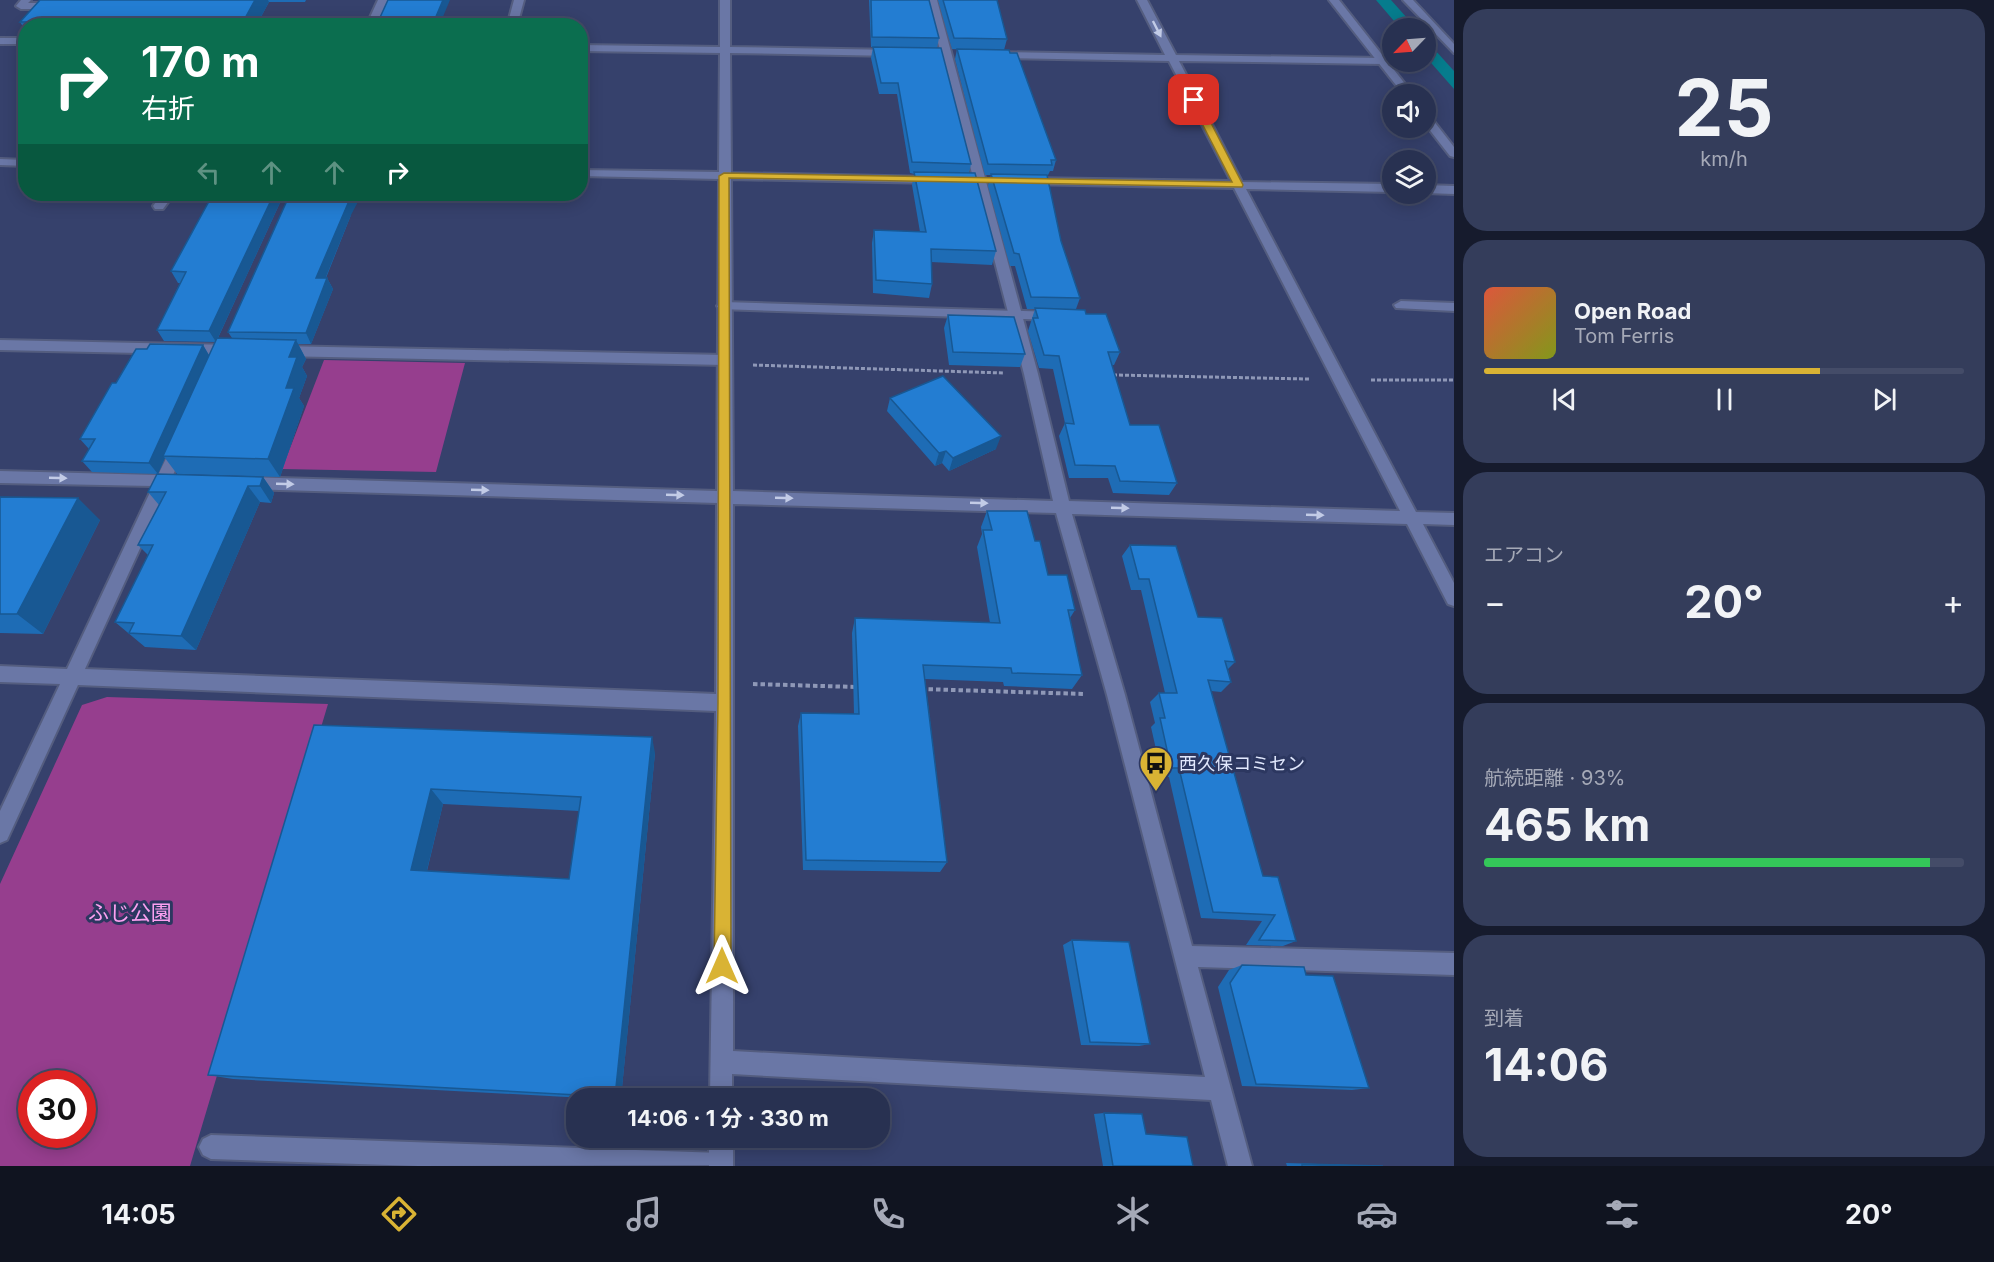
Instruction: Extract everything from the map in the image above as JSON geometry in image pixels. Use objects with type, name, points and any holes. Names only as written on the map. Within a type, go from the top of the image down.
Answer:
[{"type":"street","points":[[26,0],[21,6],[65,6]]},
{"type":"street","points":[[375,18],[383,0]]},
{"type":"street","points":[[514,18],[519,0]]},
{"type":"street","points":[[721,1088],[725,693],[725,0]]},
{"type":"street","points":[[932,0],[941,54],[972,180],[1015,315],[1062,506],[1116,695],[1240,1166]]},
{"type":"street","points":[[1142,0],[1454,599]]},
{"type":"street","points":[[1334,0],[1382,61]]},
{"type":"street","points":[[1408,0],[1454,50]]},
{"type":"street","points":[[0,41],[18,41]]},
{"type":"street","points":[[588,48],[906,53]]},
{"type":"street","points":[[941,54],[961,54]]},
{"type":"street","points":[[984,55],[1382,61]]},
{"type":"street","points":[[1391,72],[1400,84]]},
{"type":"street","points":[[1436,131],[1454,154]]},
{"type":"street","points":[[0,162],[18,163]]},
{"type":"street","points":[[588,173],[945,180]]},
{"type":"street","points":[[972,180],[992,181]]},
{"type":"street","points":[[1015,181],[1382,188]]},
{"type":"street","points":[[1436,189],[1454,190]]},
{"type":"street","points":[[159,206],[163,201]]},
{"type":"street","points":[[1401,305],[1454,307]]},
{"type":"street","points":[[724,306],[1067,317]]},
{"type":"street","points":[[0,345],[725,362]]},
{"type":"street","points":[[0,833],[188,426]]},
{"type":"street","points":[[0,477],[192,482]]},
{"type":"street","points":[[228,483],[1454,519]]},
{"type":"street","points":[[1,676],[725,693]]},
{"type":"street","points":[[1184,956],[1454,964]]},
{"type":"street","points":[[721,1062],[1220,1089]]},
{"type":"street","points":[[211,1147],[721,1166],[721,1148]]},
{"type":"path","points":[[725,362],[1031,374]]},
{"type":"path","points":[[1102,375],[1454,380]]},
{"type":"path","points":[[725,693],[867,687]]},
{"type":"path","points":[[915,689],[1116,695]]},
{"type":"green space","points":[[324,360],[465,363],[436,472],[282,469]]},
{"type":"green space","name":"ふじ公園","points":[[107,697],[328,704],[190,1166],[0,1166],[0,884],[82,705]]},
{"type":"shaded area","points":[[1376,0],[1391,0],[1407,18],[1391,18]]},
{"type":"shaded area","points":[[1436,51],[1454,71],[1454,89],[1436,69]]},
{"type":"building","points":[[40,0],[255,0],[245,18],[24,18]]},
{"type":"building","points":[[388,0],[443,0],[435,18],[380,18]]},
{"type":"building","points":[[871,0],[929,0],[939,38],[872,37]]},
{"type":"building","points":[[943,0],[997,0],[1007,39],[954,38]]},
{"type":"building","points":[[873,47],[941,48],[971,164],[912,162],[898,83],[881,83]]},
{"type":"building","points":[[957,49],[1009,50],[1010,53],[1017,53],[1056,160],[1051,160],[1052,165],[988,164]]},
{"type":"building","points":[[914,172],[975,173],[996,251],[931,249],[932,284],[876,280],[874,230],[926,232]]},
{"type":"building","points":[[991,174],[1047,175],[1061,241],[1080,298],[1031,297],[1019,254],[1014,253]]},
{"type":"building","points":[[209,201],[271,201],[209,331],[157,330],[186,272],[171,271]]},
{"type":"building","points":[[287,201],[349,201],[316,278],[327,278],[306,333],[228,332]]},
{"type":"building","points":[[1035,308],[1085,310],[1086,314],[1106,314],[1120,352],[1108,352],[1130,425],[1159,425],[1177,483],[1120,481],[1115,466],[1075,465],[1065,423],[1074,424],[1059,356],[1044,355],[1033,318],[1038,318]]},
{"type":"building","points":[[948,315],[1014,317],[1025,354],[953,352]]},
{"type":"building","points":[[217,338],[296,340],[289,357],[297,357],[286,388],[294,388],[268,459],[163,456]]},
{"type":"building","points":[[150,344],[203,345],[149,463],[82,461],[95,439],[80,439],[112,383],[116,383],[136,349],[147,349]]},
{"type":"building","points":[[943,376],[1001,436],[953,458],[946,451],[939,453],[890,398]]},
{"type":"building","points":[[157,474],[263,477],[260,486],[248,486],[181,636],[129,633],[134,623],[115,622],[153,545],[138,545],[166,492],[148,492]]},
{"type":"building","points":[[0,497],[78,498],[17,614],[0,614]]},
{"type":"building","points":[[987,511],[1027,511],[1035,541],[1040,541],[1048,575],[1067,575],[1075,610],[1068,610],[1082,675],[1012,673],[1011,668],[923,665],[947,862],[806,860],[801,713],[859,714],[855,618],[1000,623],[983,530],[992,530]]},
{"type":"building","points":[[1130,545],[1176,546],[1198,617],[1222,618],[1235,662],[1225,661],[1231,682],[1208,680],[1263,876],[1278,877],[1296,941],[1259,940],[1275,915],[1213,912],[1179,768],[1171,768],[1160,718],[1165,718],[1159,693],[1177,693],[1149,579],[1139,579]]},
{"type":"building","points":[[314,725],[652,737],[616,1088],[566,1088],[566,1094],[208,1075]],"holes":[[[431,789],[581,797],[569,879],[411,870]]]},
{"type":"building","points":[[1072,940],[1129,942],[1150,1044],[1090,1042]]},
{"type":"building","points":[[1242,965],[1304,967],[1306,975],[1333,976],[1369,1088],[1256,1084],[1230,983]]},
{"type":"building","points":[[1104,1113],[1142,1114],[1146,1134],[1187,1137],[1193,1166],[1113,1166]]},
{"type":"building","points":[[1302,1164],[1383,1166],[1302,1166]]},
{"type":"place","name":"西久保コミセン","points":[[1156,792]]},
{"type":"route","points":[[722,966],[726,360],[724,176],[1238,185],[1194,100]]}]
